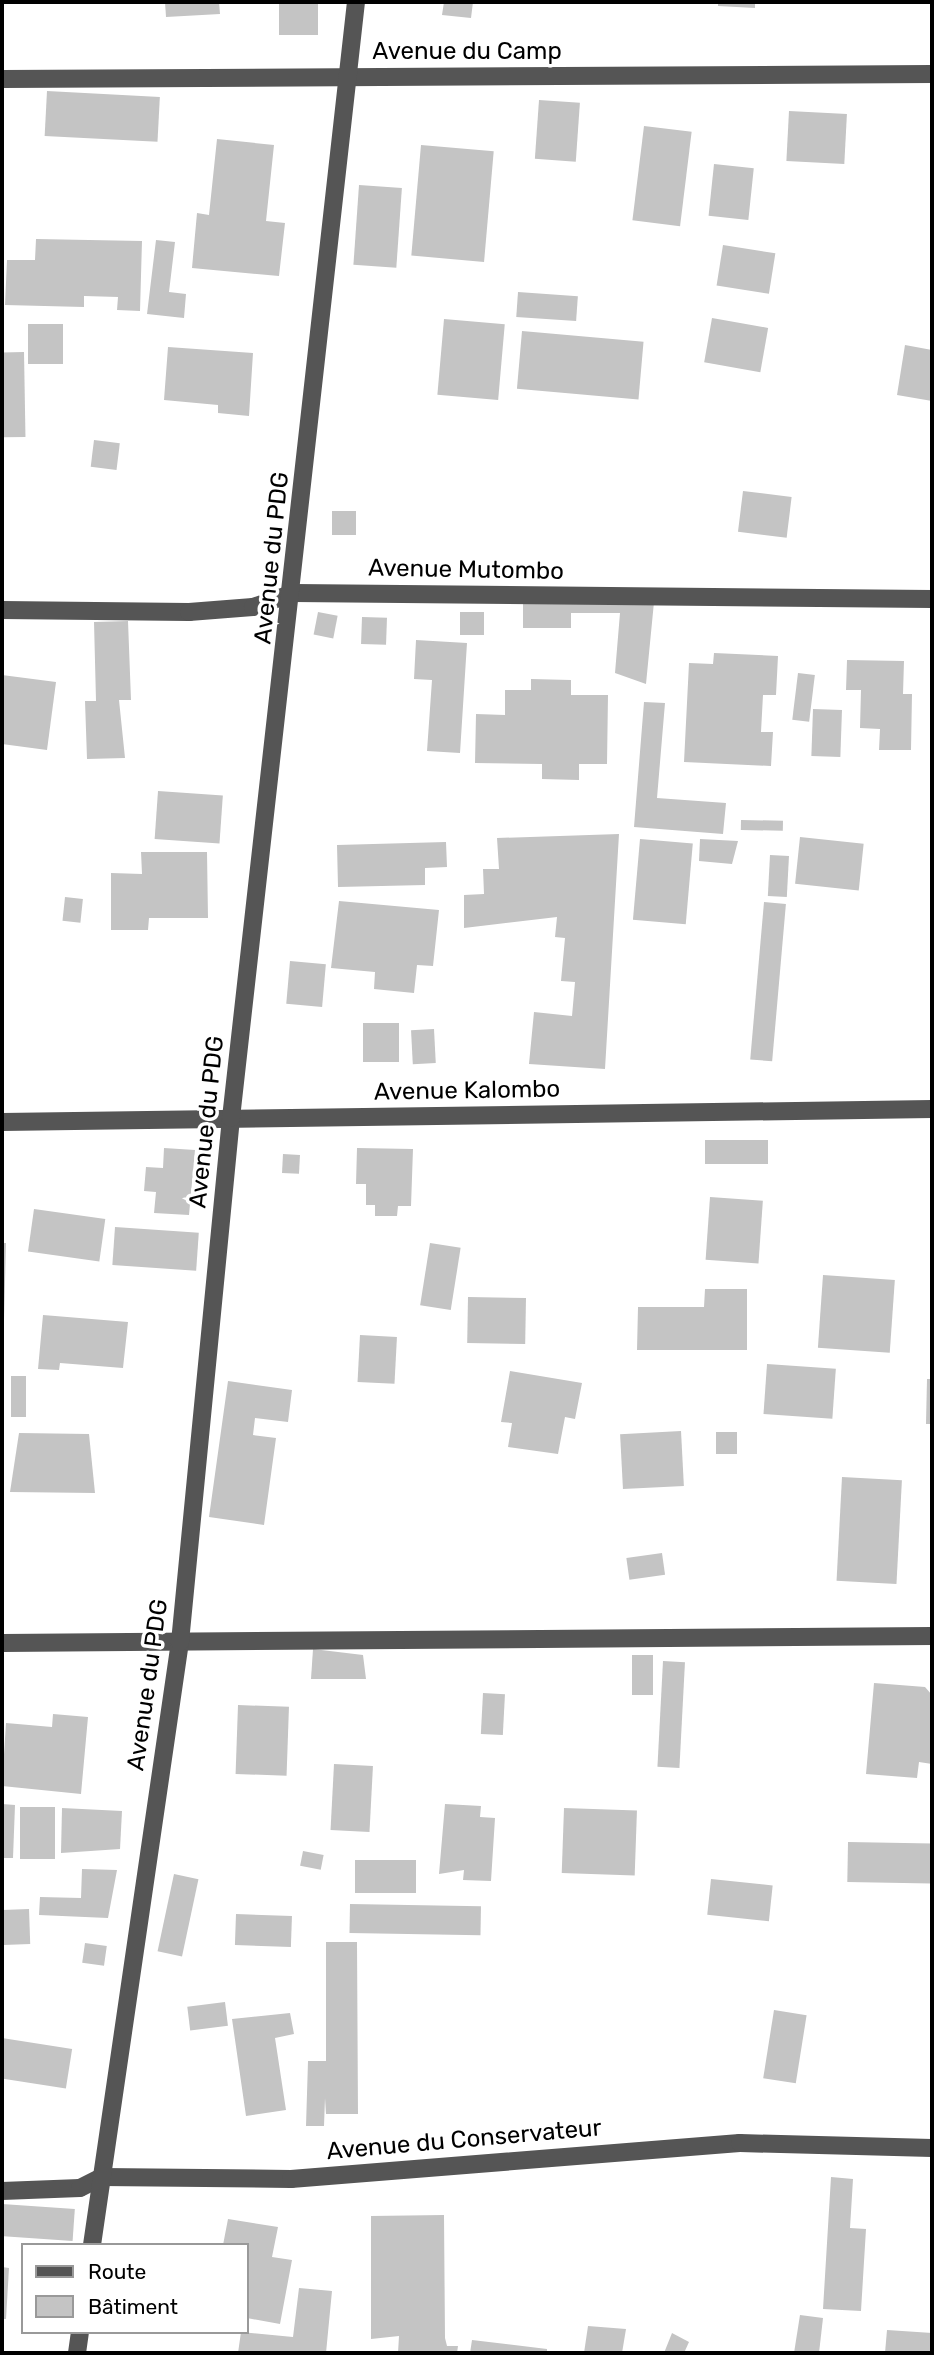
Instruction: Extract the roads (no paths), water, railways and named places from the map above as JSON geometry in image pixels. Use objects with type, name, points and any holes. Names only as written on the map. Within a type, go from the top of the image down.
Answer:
[{"type":"street","name":"Avenue du PDG","points":[[92,2243],[180,1642],[231,1118],[294,593],[356,2]]},
{"type":"street","name":"Avenue du Camp","points":[[2,79],[932,74]]},
{"type":"street","name":"Avenue Mutombo","points":[[2,610],[189,612],[253,607],[294,593],[932,599]]},
{"type":"street","name":"Avenue Kalombo","points":[[2,1122],[932,1109]]},
{"type":"street","points":[[2,1643],[932,1636]]},
{"type":"street","name":"Avenue du Conservateur","points":[[2,2191],[80,2188],[102,2177],[291,2179],[740,2143],[932,2148]]},
{"type":"street","points":[[77,2353],[80,2334]]}]
